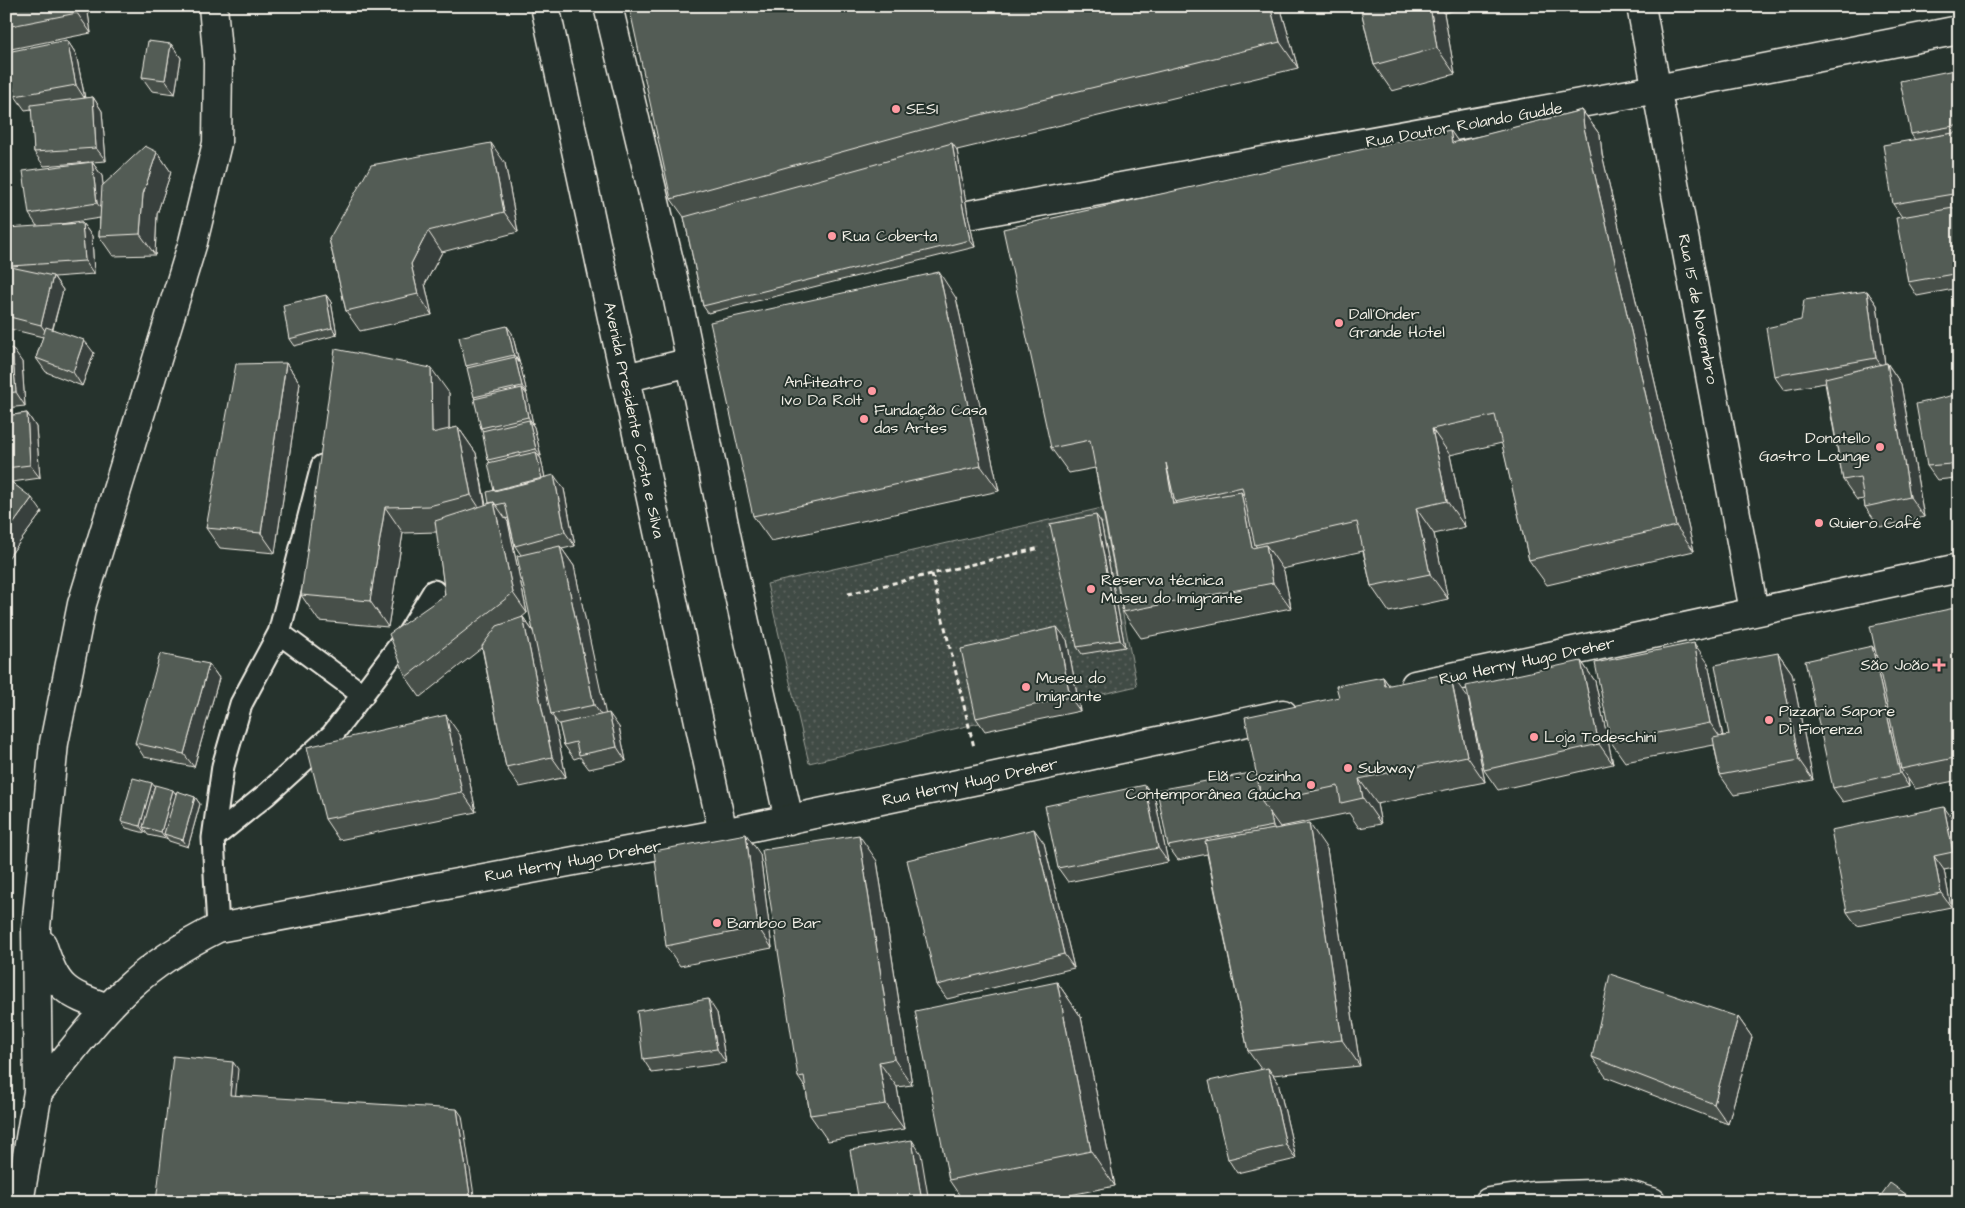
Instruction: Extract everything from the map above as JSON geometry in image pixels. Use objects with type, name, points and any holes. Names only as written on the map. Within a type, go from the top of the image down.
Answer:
[{"type":"main road","points":[[19,1202],[38,1092],[36,928],[54,743],[82,604],[193,242],[216,143],[218,63],[213,6]]},
{"type":"main road","name":"Avenida Presidente Costa e Silva","points":[[544,6],[724,833]]},
{"type":"main road","points":[[608,6],[676,290],[734,572],[789,820]]},
{"type":"main road","name":"Rua 15 de Novembro","points":[[1641,6],[1754,612]]},
{"type":"main road","name":"Rua Doutor Rolando Gudde","points":[[968,215],[1657,89],[1959,30]]},
{"type":"main road","points":[[625,378],[691,362]]},
{"type":"main road","name":"Rua Herny Hugo Dreher","points":[[1392,690],[1959,568]]},
{"type":"main road","name":"Rua Herny Hugo Dreher","points":[[38,1092],[108,1008],[130,986],[183,945],[218,928],[789,820],[1305,709]]},
{"type":"main road","points":[[36,928],[54,975],[66,990],[78,998],[108,1008]]},
{"type":"main road","points":[[1489,1202],[1533,1196],[1622,1193],[1652,1202]]},
{"type":"lane","points":[[218,928],[212,838],[223,766],[241,704],[279,633],[323,464]]},
{"type":"lane","points":[[212,838],[302,764],[332,734],[408,634],[434,591]]},
{"type":"lane","points":[[279,633],[362,695]]},
{"type":"path","points":[[848,594],[1040,548]]},
{"type":"path","points":[[932,574],[982,780]]},
{"type":"shaded area","points":[[1102,508],[1137,686],[809,763],[767,584]]},
{"type":"building","points":[[6,6],[76,6],[77,13],[6,27]]},
{"type":"building","name":"SESI","points":[[629,6],[1270,6],[1280,42],[939,125],[671,199]]},
{"type":"building","points":[[1360,6],[1430,6],[1437,48],[1374,65]]},
{"type":"building","points":[[67,40],[76,85],[15,96],[7,52]]},
{"type":"building","points":[[148,41],[171,44],[165,80],[142,77]]},
{"type":"building","points":[[1959,69],[1959,125],[1911,134],[1900,81]]},
{"type":"building","points":[[93,97],[96,148],[34,152],[31,105]]},
{"type":"building","name":"Dall'Onder Grande Hotel","points":[[1582,110],[1584,128],[1676,526],[1529,560],[1495,415],[1432,429],[1447,501],[1416,508],[1430,574],[1371,586],[1357,522],[1255,545],[1242,487],[1175,502],[1166,463],[1173,504],[1241,492],[1252,548],[1266,545],[1273,583],[1123,612],[1090,440],[1051,448],[1003,229],[1450,130],[1452,143]]},
{"type":"building","points":[[1959,132],[1959,193],[1893,204],[1883,145]]},
{"type":"building","points":[[491,143],[504,212],[428,231],[411,264],[418,294],[346,311],[329,239],[371,165]]},
{"type":"building","name":"Rua Coberta","points":[[952,143],[970,240],[703,306],[684,217]]},
{"type":"building","points":[[145,146],[157,152],[143,194],[140,234],[99,236],[102,186]]},
{"type":"building","points":[[92,162],[97,203],[29,214],[23,171]]},
{"type":"building","points":[[1959,207],[1959,273],[1908,282],[1896,218]]},
{"type":"building","points":[[82,223],[85,261],[11,266],[7,228]]},
{"type":"building","points":[[6,266],[53,276],[41,325],[6,316]]},
{"type":"building","name":"Fundação Casa das Artes","points":[[939,272],[981,466],[753,516],[710,322]]},
{"type":"building","points":[[1867,291],[1876,358],[1774,376],[1766,328],[1801,320],[1804,300]]},
{"type":"building","points":[[326,295],[332,328],[289,339],[283,305]]},
{"type":"building","points":[[507,326],[514,355],[466,366],[459,337]]},
{"type":"building","points":[[46,327],[84,340],[73,372],[36,358]]},
{"type":"building","points":[[12,348],[16,392],[6,393],[6,349]]},
{"type":"building","points":[[335,349],[431,368],[432,433],[458,427],[471,495],[429,506],[385,507],[370,601],[301,595]]},
{"type":"building","points":[[515,357],[522,386],[474,397],[467,368]]},
{"type":"building","points":[[286,363],[261,533],[206,528],[236,364]]},
{"type":"building","name":"Donatello Gastro Lounge","points":[[1887,363],[1910,497],[1865,507],[1860,477],[1843,480],[1825,378]]},
{"type":"building","points":[[522,388],[528,417],[481,428],[474,399]]},
{"type":"building","points":[[1959,394],[1959,486],[1951,464],[1927,466],[1916,404]]},
{"type":"building","points":[[27,413],[30,465],[6,468],[6,416]]},
{"type":"building","points":[[529,420],[536,449],[488,460],[482,431]]},
{"type":"building","points":[[536,452],[542,479],[494,491],[488,463]]},
{"type":"building","points":[[554,475],[565,532],[515,546],[505,503],[496,505],[494,502],[489,503],[487,492]]},
{"type":"building","points":[[6,478],[32,498],[6,534]]},
{"type":"building","points":[[494,502],[513,593],[406,677],[389,634],[445,595],[435,521]]},
{"type":"building","name":"Reserva técnica Museu do Imigrante","points":[[1096,515],[1120,640],[1077,647],[1050,524]]},
{"type":"building","points":[[560,546],[594,705],[551,714],[517,556]]},
{"type":"building","points":[[1959,607],[1959,757],[1901,769],[1870,626]]},
{"type":"building","points":[[523,617],[552,757],[506,767],[482,646],[497,626]]},
{"type":"building","name":"Museu do Imigrante","points":[[1057,627],[1070,697],[976,718],[961,649]]},
{"type":"building","points":[[1694,643],[1710,723],[1611,742],[1595,663]]},
{"type":"building","points":[[1872,646],[1900,773],[1833,788],[1805,661]]},
{"type":"building","name":"Pizzaria Sapore Di Fiorenza","points":[[1778,653],[1799,760],[1720,775],[1713,738],[1729,735],[1715,665]]},
{"type":"building","points":[[160,654],[209,664],[184,754],[135,743]]},
{"type":"building","points":[[1581,661],[1599,744],[1484,770],[1466,686]]},
{"type":"building","points":[[1450,673],[1467,756],[1359,779],[1363,798],[1341,803],[1338,786],[1262,802],[1245,717],[1339,697],[1336,686],[1383,677],[1385,686]]},
{"type":"building","points":[[609,713],[617,747],[579,755],[576,742],[564,745],[559,724]]},
{"type":"building","points":[[446,715],[462,792],[325,819],[307,747]]},
{"type":"building","points":[[1256,772],[1262,802],[1270,813],[1273,826],[1168,846],[1157,790]]},
{"type":"building","points":[[133,778],[152,783],[140,826],[121,821]]},
{"type":"building","points":[[155,785],[173,790],[161,832],[143,827]]},
{"type":"building","points":[[1145,785],[1158,848],[1058,868],[1045,806]]},
{"type":"building","points":[[177,791],[195,797],[183,840],[164,834]]},
{"type":"building","points":[[1944,807],[1953,852],[1934,856],[1941,893],[1847,912],[1831,830]]},
{"type":"building","points":[[1309,823],[1342,1040],[1248,1051],[1205,841]]},
{"type":"building","points":[[1034,829],[1064,954],[937,985],[907,860]]},
{"type":"building","points":[[746,834],[758,927],[666,946],[654,851]]},
{"type":"building","points":[[859,835],[894,1059],[879,1062],[886,1104],[810,1115],[804,1076],[798,1077],[762,850]]},
{"type":"building","points":[[1610,974],[1738,1017],[1714,1104],[1592,1057]]},
{"type":"building","points":[[1057,982],[1091,1151],[949,1180],[915,1011]]},
{"type":"building","points":[[708,999],[717,1049],[643,1059],[637,1011]]},
{"type":"building","points":[[173,1056],[233,1062],[230,1095],[457,1109],[471,1202],[156,1202]]},
{"type":"building","points":[[1268,1068],[1286,1145],[1228,1159],[1209,1081]]},
{"type":"building","points":[[912,1140],[922,1202],[859,1202],[850,1150]]},
{"type":"building","points":[[1890,1183],[1917,1202],[1876,1202]]},
{"type":"place","name":"SESI","points":[[896,109]]},
{"type":"place","name":"Rua Coberta","points":[[832,236]]},
{"type":"place","name":"Dall'Onder Grande Hotel","points":[[1339,323]]},
{"type":"place","name":"Anfiteatro Ivo Da Rolt","points":[[872,391]]},
{"type":"place","name":"Fundação Casa das Artes","points":[[864,419]]},
{"type":"place","name":"Donatello Gastro Lounge","points":[[1880,447]]},
{"type":"place","name":"Quiero Café","points":[[1819,523]]},
{"type":"place","name":"Reserva técnica Museu do Imigrante","points":[[1091,589]]},
{"type":"place","name":"São João","points":[[1939,665]]},
{"type":"place","name":"Museu do Imigrante","points":[[1026,687]]},
{"type":"place","name":"Pizzaria Sapore Di Fiorenza","points":[[1769,720]]},
{"type":"place","name":"Loja Todeschini","points":[[1534,737]]},
{"type":"place","name":"Subway","points":[[1348,768]]},
{"type":"place","name":"Elã - Cozinha Contemporânea Gaúcha","points":[[1311,785]]},
{"type":"place","name":"Bamboo Bar","points":[[717,923]]}]
